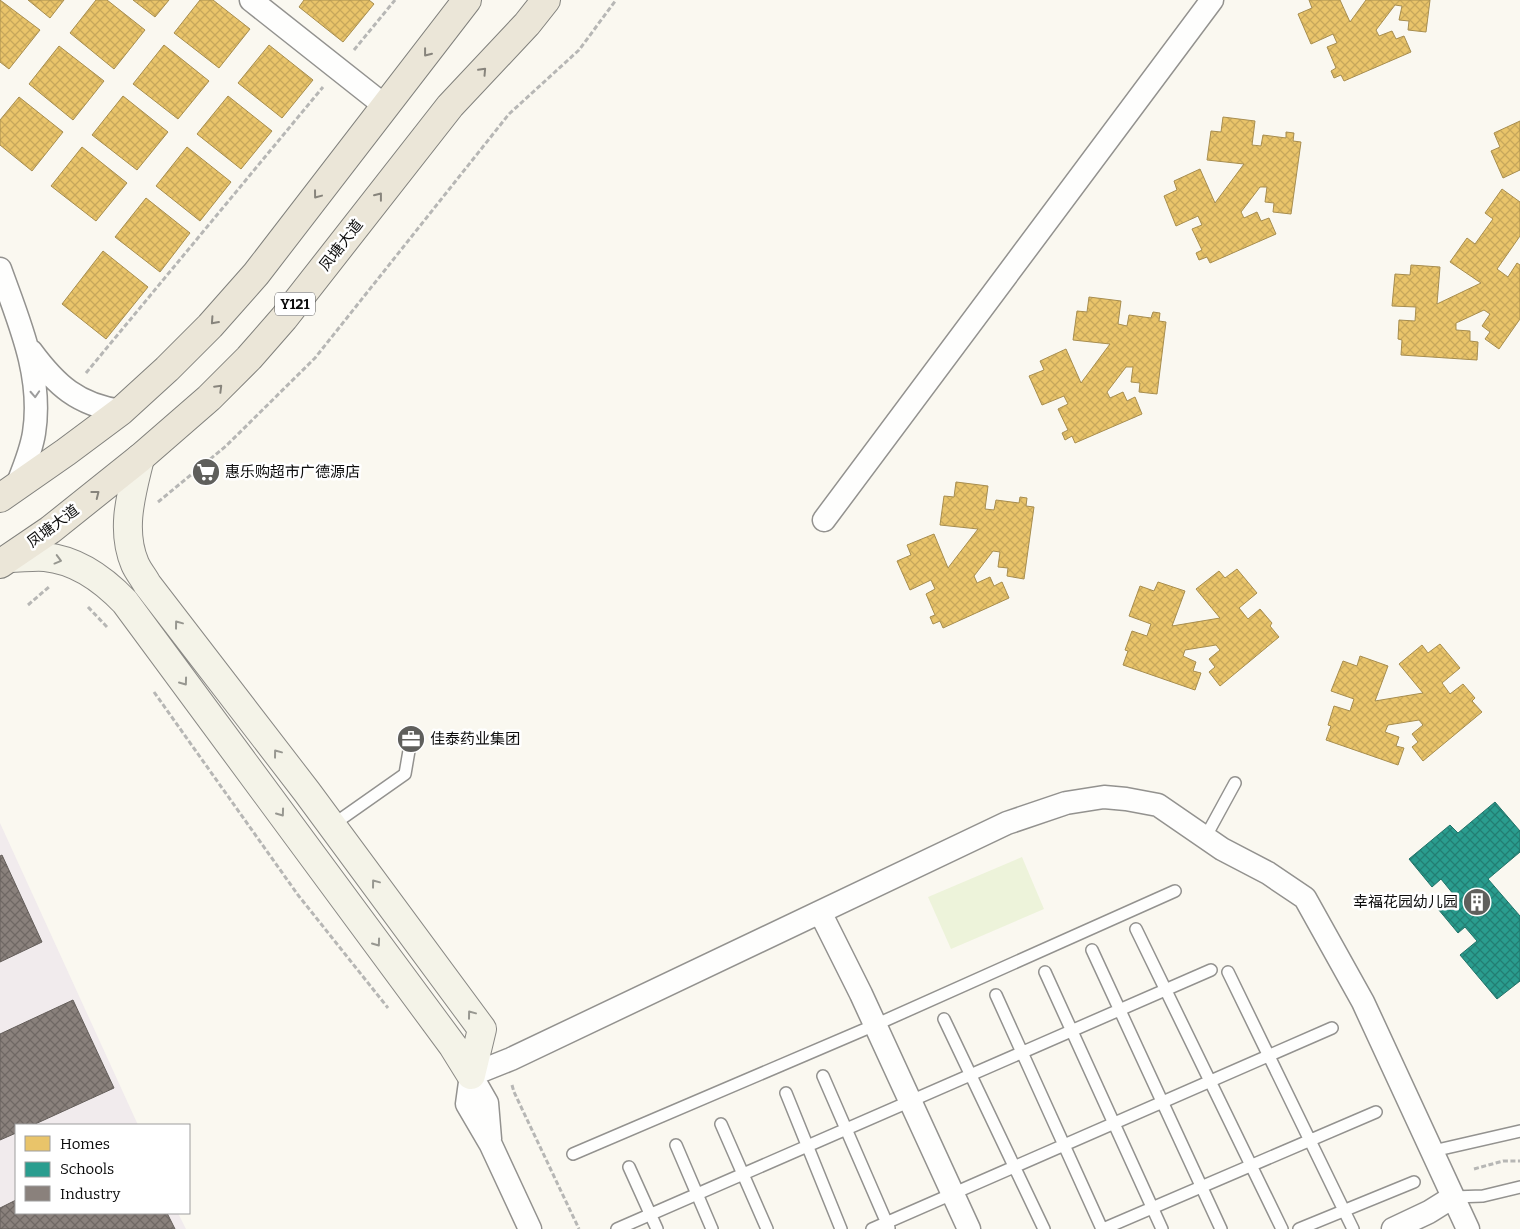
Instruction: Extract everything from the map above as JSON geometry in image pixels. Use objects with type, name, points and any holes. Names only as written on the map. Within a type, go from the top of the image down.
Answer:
[{"type":"main road","points":[[8,493],[121,411],[210,326],[256,274],[467,0]]},
{"type":"main road","name":"凤塘大道","points":[[5,561],[50,530],[140,458],[210,398],[249,358],[284,318],[450,106],[527,24],[546,0]]},
{"type":"street","points":[[251,0],[385,106]]},
{"type":"street","points":[[824,520],[1212,0]]},
{"type":"street","points":[[0,269],[27,346],[34,385],[36,412],[33,435],[26,461],[8,493]]},
{"type":"street","points":[[27,346],[48,374],[70,393],[89,404],[121,411]]},
{"type":"street","points":[[140,458],[131,495],[127,527],[130,547],[136,565],[148,584],[333,827],[482,1029],[471,1075]]},
{"type":"street","points":[[5,561],[46,557],[73,564],[110,586],[125,602],[453,1046],[488,1103],[491,1144],[530,1229]]},
{"type":"street","points":[[471,1075],[511,1058],[1007,823],[1066,803],[1104,797],[1126,799],[1158,805],[1222,849],[1268,873],[1305,898],[1363,1002],[1468,1229]]},
{"type":"street","points":[[820,912],[875,1025],[969,1229]]},
{"type":"street","points":[[1393,1229],[1429,1212],[1453,1197]]},
{"type":"lane","points":[[333,827],[349,813],[405,774],[412,739]]},
{"type":"lane","points":[[1205,838],[1235,782]]},
{"type":"lane","points":[[573,1154],[875,1025],[1175,891]]},
{"type":"lane","points":[[1136,929],[1282,1229]]},
{"type":"lane","points":[[1092,950],[1222,1229]]},
{"type":"lane","points":[[617,1229],[1211,970]]},
{"type":"lane","points":[[1045,972],[1162,1229]]},
{"type":"lane","points":[[1228,972],[1353,1229]]},
{"type":"lane","points":[[996,995],[1102,1229],[1376,1112]]},
{"type":"lane","points":[[944,1019],[1044,1229]]},
{"type":"lane","points":[[872,1229],[888,1226],[953,1194],[1332,1028]]},
{"type":"lane","points":[[823,1076],[888,1226]]},
{"type":"lane","points":[[786,1094],[841,1229]]},
{"type":"lane","points":[[721,1124],[766,1229]]},
{"type":"lane","points":[[1433,1151],[1520,1131]]},
{"type":"lane","points":[[676,1145],[712,1229]]},
{"type":"lane","points":[[629,1166],[657,1229]]},
{"type":"lane","points":[[1299,1229],[1414,1182]]},
{"type":"lane","points":[[1453,1197],[1483,1196],[1520,1187]]},
{"type":"path","points":[[70,393],[395,0]]},
{"type":"path","points":[[127,527],[226,446],[316,358],[510,114],[579,50],[616,0]]},
{"type":"path","points":[[28,605],[60,578],[73,564]]},
{"type":"path","points":[[87,606],[114,634]]},
{"type":"path","points":[[154,691],[298,895],[390,1011]]},
{"type":"path","points":[[512,1084],[514,1092],[579,1229]]},
{"type":"path","points":[[1474,1168],[1503,1161],[1520,1161]]},
{"type":"shaded area","points":[[0,823],[138,1124],[15,1124],[15,1214],[178,1214],[186,1229],[0,1229]]},
{"type":"green space","points":[[1022,857],[1044,909],[951,949],[928,897]]},
{"type":"building: Homes","points":[[0,0],[40,30],[9,69],[0,62]]},
{"type":"building: Homes","points":[[28,0],[64,0],[50,18]]},
{"type":"building: Homes","points":[[96,0],[107,0],[145,30],[114,69],[70,33]]},
{"type":"building: Homes","points":[[133,0],[169,0],[155,17]]},
{"type":"building: Homes","points":[[200,0],[213,0],[250,29],[219,68],[174,33]]},
{"type":"building: Homes","points":[[304,0],[369,0],[374,4],[343,42],[299,7]]},
{"type":"building: Homes","points":[[1309,0],[1340,0],[1350,22],[1366,0],[1430,0],[1426,32],[1408,30],[1409,21],[1399,20],[1402,6],[1395,5],[1376,30],[1379,36],[1392,31],[1396,39],[1404,36],[1411,52],[1344,81],[1341,75],[1334,78],[1331,71],[1336,68],[1327,47],[1337,43],[1333,34],[1311,44],[1298,14],[1312,8]]},
{"type":"building: Homes","points":[[164,45],[209,81],[178,119],[133,84]]},
{"type":"building: Homes","points":[[269,45],[313,80],[282,118],[238,83]]},
{"type":"building: Homes","points":[[59,46],[104,81],[73,120],[29,84]]},
{"type":"building: Homes","points":[[123,96],[168,132],[137,170],[92,135]]},
{"type":"building: Homes","points":[[228,96],[272,131],[241,169],[197,134]]},
{"type":"building: Homes","points":[[19,97],[63,132],[32,171],[0,145],[0,120]]},
{"type":"building: Homes","points":[[1223,117],[1255,121],[1252,145],[1261,146],[1263,135],[1286,138],[1286,132],[1294,133],[1293,141],[1301,142],[1291,214],[1273,212],[1274,203],[1265,202],[1267,187],[1260,187],[1241,212],[1244,218],[1257,212],[1261,221],[1269,218],[1276,234],[1210,263],[1207,257],[1199,260],[1196,253],[1202,250],[1192,229],[1202,225],[1198,216],[1176,226],[1164,196],[1177,190],[1174,181],[1200,169],[1215,203],[1244,164],[1207,160],[1211,131],[1221,132]]},
{"type":"building: Homes","points":[[1520,121],[1520,170],[1503,178],[1491,151],[1500,147],[1494,133]]},
{"type":"building: Homes","points":[[82,147],[127,183],[96,221],[51,186]]},
{"type":"building: Homes","points":[[187,147],[231,182],[200,221],[156,186]]},
{"type":"building: Homes","points":[[1502,189],[1520,202],[1520,236],[1497,269],[1508,277],[1517,263],[1520,265],[1520,319],[1499,349],[1485,339],[1490,332],[1482,326],[1490,314],[1484,310],[1456,323],[1456,330],[1470,331],[1470,341],[1478,342],[1477,360],[1401,355],[1402,340],[1398,339],[1399,320],[1415,321],[1416,307],[1392,306],[1395,274],[1410,275],[1411,265],[1440,267],[1437,304],[1481,283],[1450,262],[1467,238],[1475,244],[1493,219],[1485,213]]},
{"type":"building: Homes","points":[[146,198],[190,233],[160,272],[115,237]]},
{"type":"building: Homes","points":[[103,251],[148,287],[106,339],[62,304]]},
{"type":"building: Homes","points":[[1089,297],[1121,301],[1118,324],[1127,326],[1129,315],[1151,318],[1153,312],[1160,313],[1159,321],[1166,322],[1157,394],[1139,392],[1140,383],[1131,382],[1133,367],[1126,367],[1107,392],[1110,398],[1123,392],[1127,401],[1135,397],[1142,414],[1075,443],[1072,436],[1065,440],[1062,433],[1068,430],[1058,409],[1068,404],[1064,396],[1042,405],[1029,376],[1044,370],[1040,361],[1066,349],[1081,383],[1110,344],[1073,340],[1077,311],[1087,312]]},
{"type":"building: Homes","points":[[956,482],[988,486],[985,509],[994,510],[996,500],[1019,503],[1020,497],[1027,498],[1026,506],[1034,507],[1024,579],[1007,576],[1008,568],[998,567],[1000,552],[993,551],[974,576],[977,583],[990,577],[994,586],[1002,582],[1009,598],[943,628],[940,621],[933,624],[930,617],[935,615],[926,594],[935,589],[931,580],[910,590],[897,561],[911,555],[907,545],[934,534],[948,568],[978,529],[940,525],[944,496],[954,497]]},
{"type":"building: Homes","points":[[1237,569],[1257,593],[1239,608],[1248,619],[1260,609],[1272,623],[1270,626],[1279,637],[1220,686],[1209,672],[1215,667],[1209,659],[1220,650],[1216,645],[1185,650],[1183,656],[1196,662],[1193,671],[1201,673],[1195,690],[1123,665],[1128,651],[1125,650],[1132,631],[1147,636],[1151,624],[1129,616],[1140,586],[1154,591],[1158,582],[1185,591],[1172,626],[1220,618],[1196,589],[1219,571],[1225,578]]},
{"type":"building: Homes","points":[[1440,644],[1460,668],[1442,683],[1450,694],[1463,684],[1475,698],[1472,701],[1482,712],[1423,761],[1412,747],[1418,742],[1412,734],[1423,725],[1419,720],[1388,725],[1385,732],[1399,737],[1396,746],[1404,748],[1398,765],[1326,740],[1331,726],[1328,725],[1334,706],[1350,711],[1354,699],[1331,691],[1343,661],[1357,666],[1360,656],[1388,666],[1375,701],[1423,693],[1399,664],[1422,645],[1428,653]]},
{"type":"building: Schools","name":"幸福花园幼儿园","points":[[1495,802],[1520,831],[1520,852],[1488,879],[1520,916],[1520,981],[1497,999],[1460,955],[1477,941],[1465,927],[1458,933],[1438,909],[1454,895],[1441,879],[1432,887],[1409,859],[1450,825],[1458,833]]},
{"type":"building: Industry","points":[[2,855],[42,942],[0,962],[0,856]]},
{"type":"building: Industry","points":[[73,1000],[114,1088],[35,1124],[15,1124],[15,1133],[0,1140],[0,1034]]},
{"type":"building: Industry","points":[[15,1200],[15,1214],[168,1214],[175,1229],[0,1229],[0,1208]]},
{"type":"place","name":"惠乐购超市广德源店","points":[[206,472]]},
{"type":"place","name":"佳泰药业集团","points":[[411,739]]},
{"type":"place","name":"幸福花园幼儿园","points":[[1477,902]]}]
